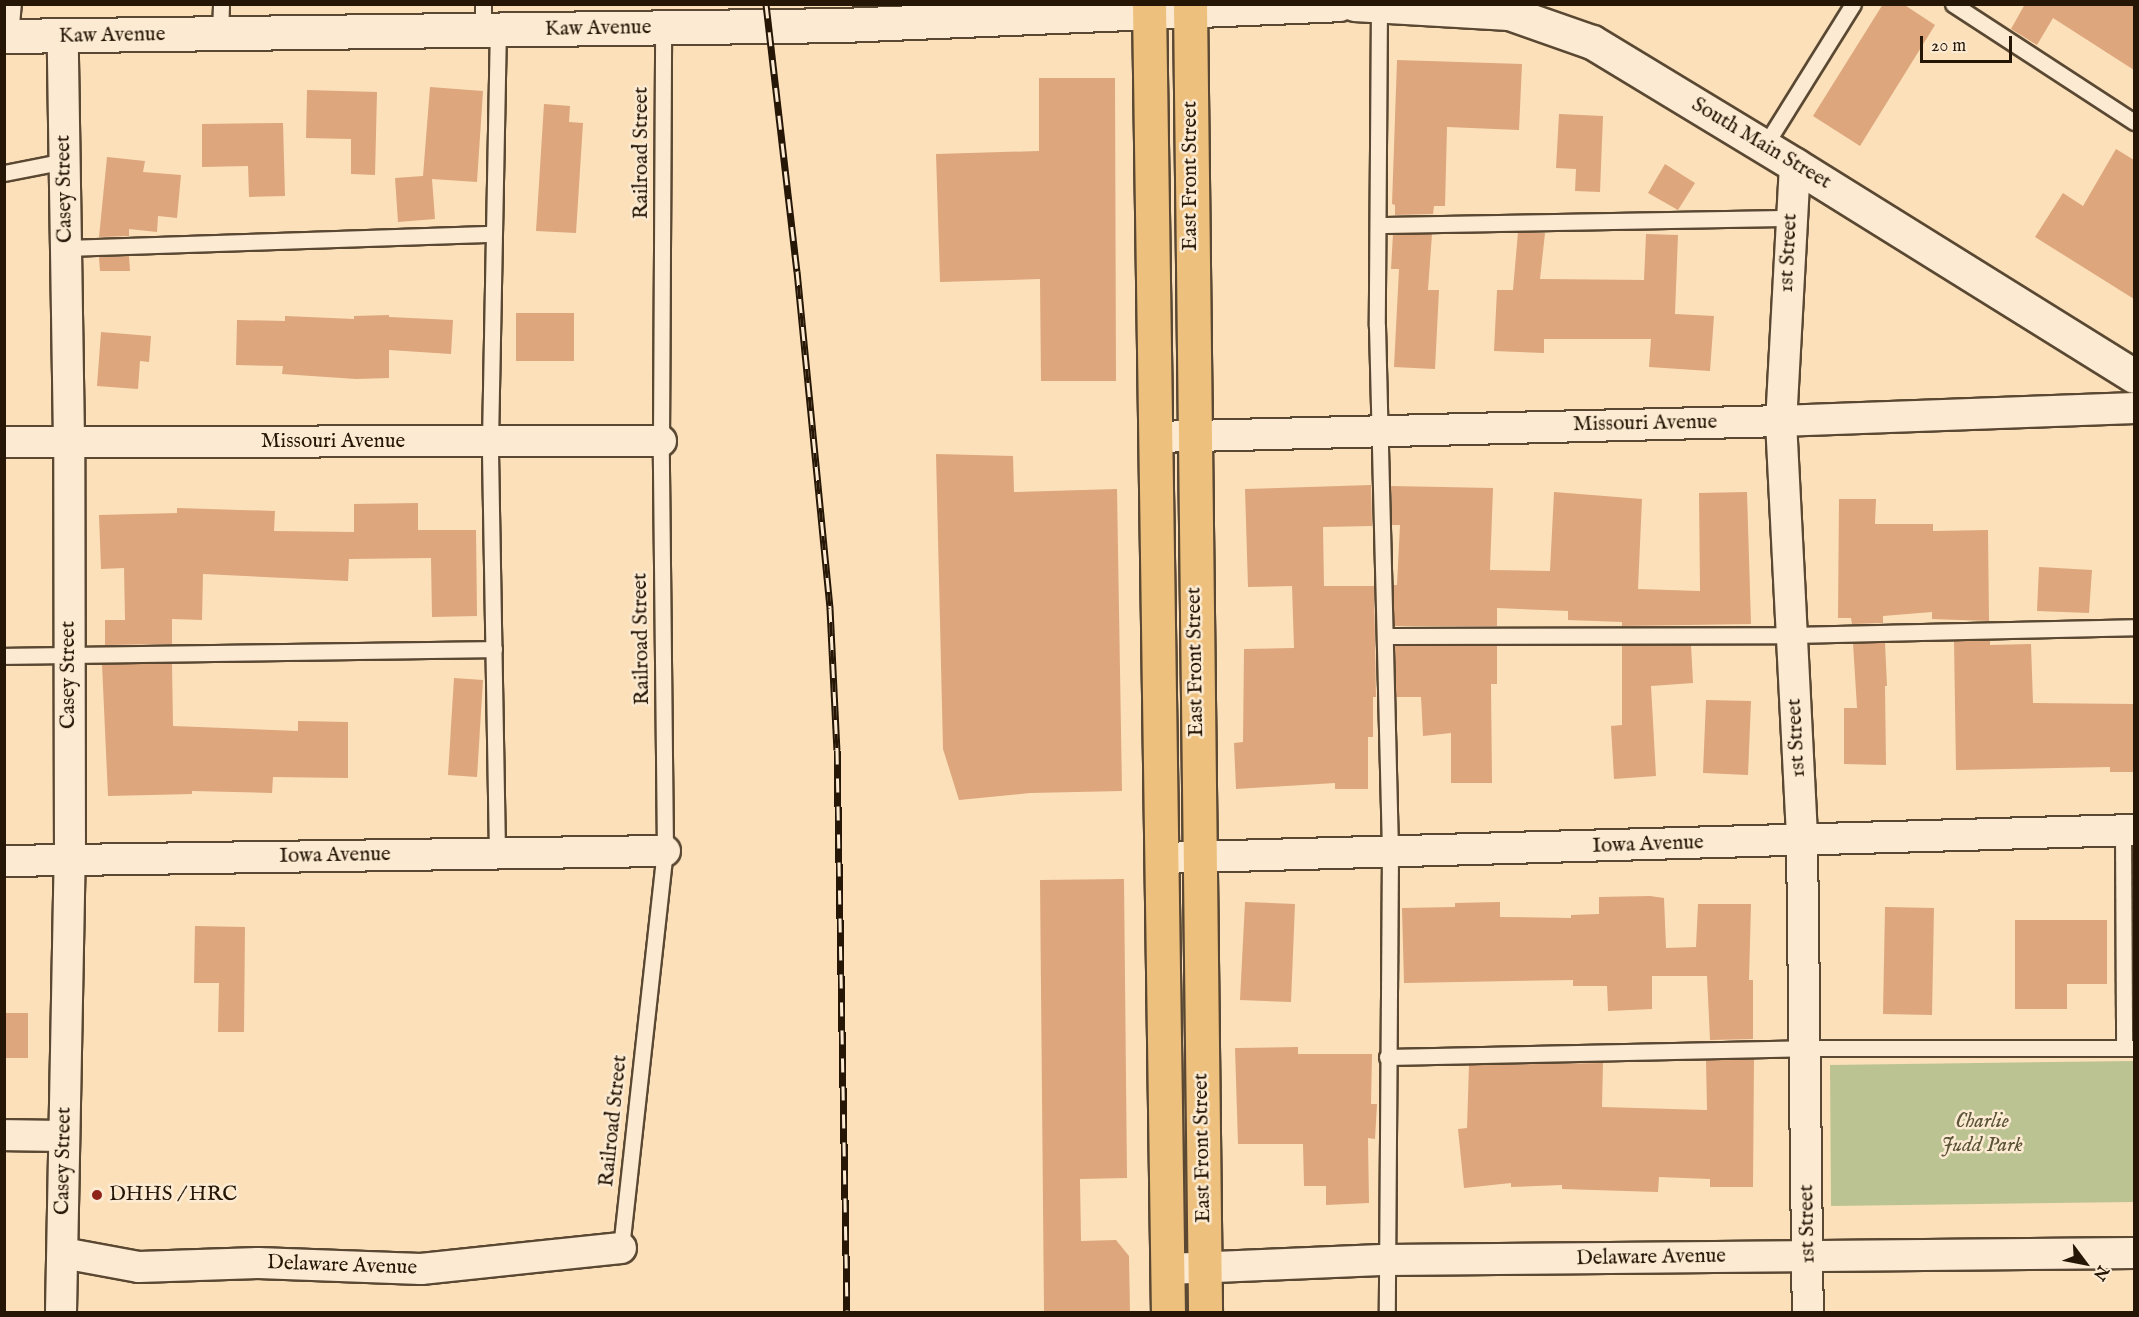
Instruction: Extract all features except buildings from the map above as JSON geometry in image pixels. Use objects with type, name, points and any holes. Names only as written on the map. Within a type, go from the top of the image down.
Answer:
[{"type":"main road","name":"East Front Street","points":[[1149,8],[1168,1312]]},
{"type":"main road","name":"East Front Street","points":[[1190,8],[1193,436],[1205,1312]]},
{"type":"street","points":[[1190,8],[1339,4]]},
{"type":"street","name":"South Main Street","points":[[1354,4],[1509,13],[1592,42],[2134,376]]},
{"type":"street","name":"Kaw Avenue","points":[[7,36],[63,37],[220,19],[488,22],[663,28],[842,25],[1149,8],[1190,8]]},
{"type":"street","name":"Casey Street","points":[[61,1312],[70,861],[69,441],[63,37]]},
{"type":"street","name":"1st Street","points":[[1795,165],[1790,218],[1782,421],[1802,840],[1808,1312]]},
{"type":"street","name":"Missouri Avenue","points":[[1155,437],[1782,421],[2134,408]]},
{"type":"street","name":"Missouri Avenue","points":[[4,442],[661,441]]},
{"type":"street","name":"Iowa Avenue","points":[[1162,858],[2129,831]]},
{"type":"street","name":"Iowa Avenue","points":[[4,861],[665,850]]},
{"type":"street","points":[[4,1135],[64,1136]]},
{"type":"street","name":"Delaware Avenue","points":[[63,1253],[139,1267],[258,1263],[421,1269],[621,1248]]},
{"type":"street","name":"Delaware Avenue","points":[[1168,1269],[1387,1260],[2134,1253]]},
{"type":"lane","points":[[7,36],[13,4]]},
{"type":"lane","points":[[1764,147],[1853,4]]},
{"type":"lane","points":[[1953,4],[2134,122]]},
{"type":"lane","points":[[1379,5],[1378,430],[1386,636],[1390,852],[1387,1312]]},
{"type":"lane","points":[[488,22],[494,234],[490,442],[497,853]]},
{"type":"lane","name":"Railroad Street","points":[[621,1248],[665,850],[661,441],[663,28]]},
{"type":"lane","points":[[4,173],[65,161]]},
{"type":"lane","points":[[1378,225],[1790,218]]},
{"type":"lane","points":[[66,248],[494,234]]},
{"type":"lane","points":[[1386,636],[1792,635],[2134,627]]},
{"type":"lane","points":[[4,656],[494,649]]},
{"type":"lane","points":[[1387,1057],[1805,1048],[2129,1048],[2129,831]]},
{"type":"green space","name":"Charlie Judd Park","points":[[2134,1061],[2134,1202],[1831,1206],[1830,1065]]},
{"type":"railway","points":[[766,4],[797,271],[830,608],[837,750],[847,1312]]},
{"type":"place","name":"DHHS / HRC","points":[[97,1195]]}]
